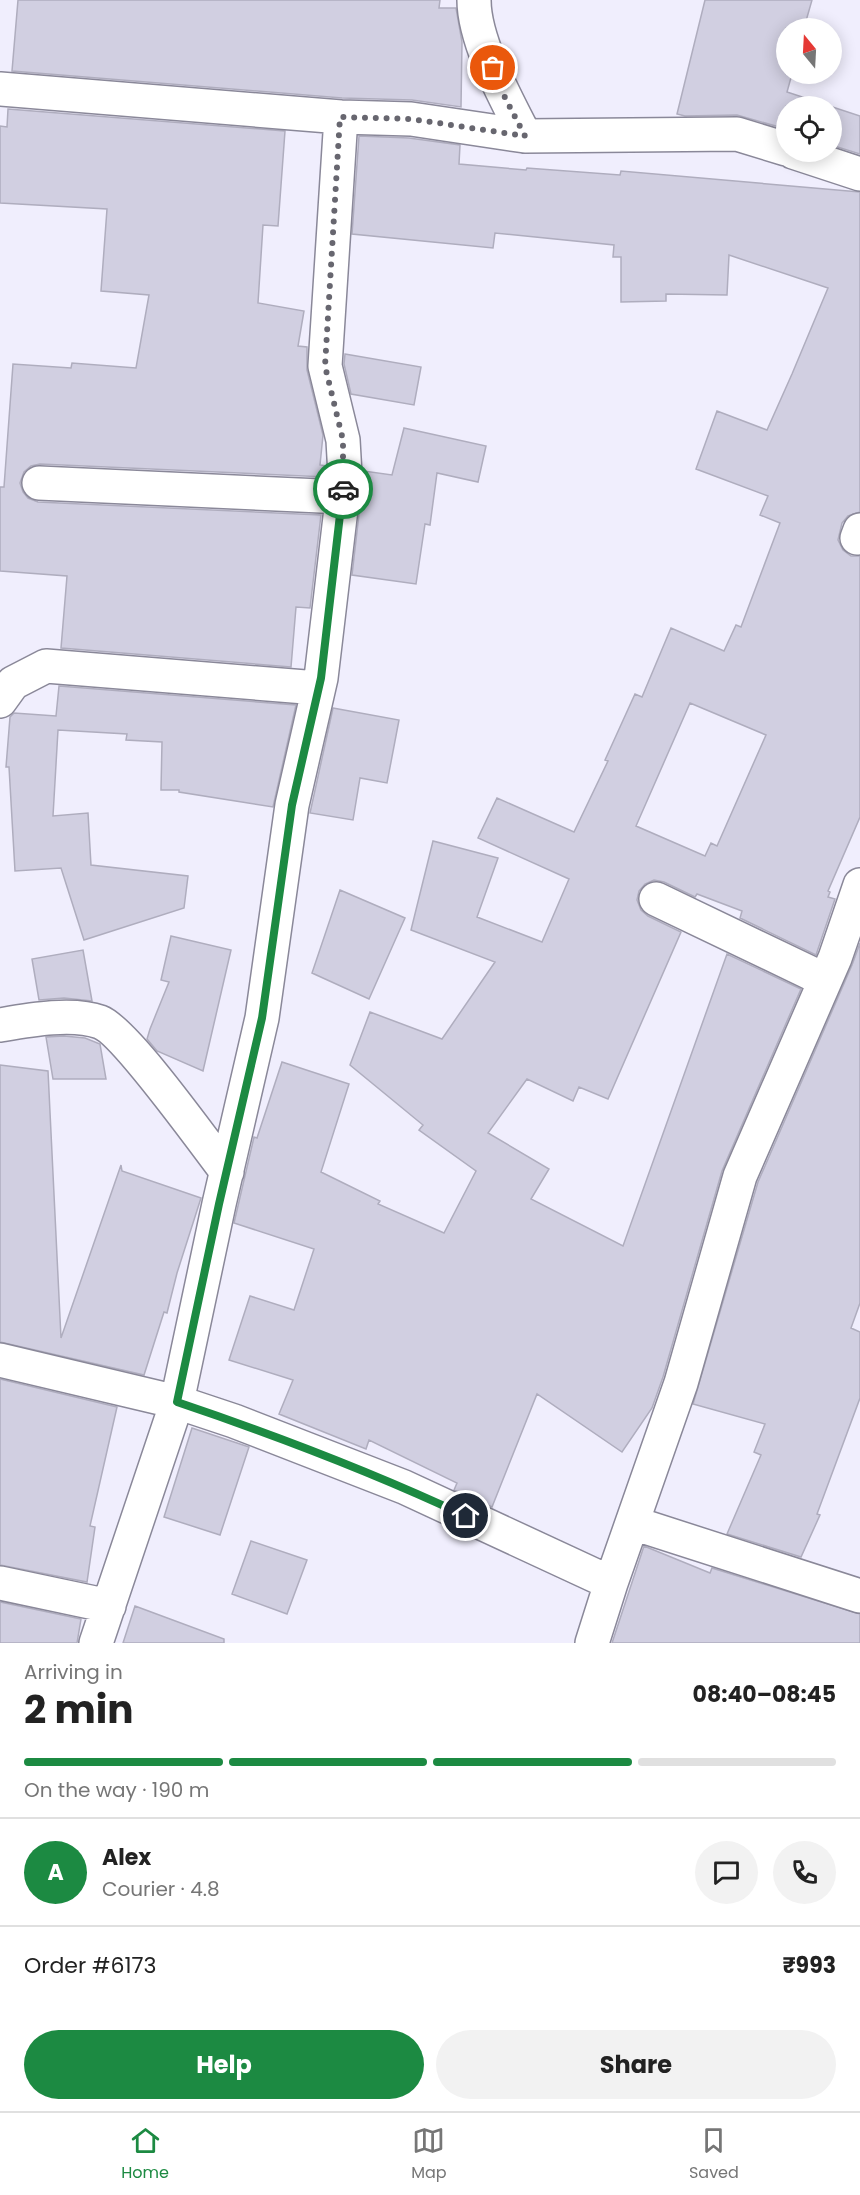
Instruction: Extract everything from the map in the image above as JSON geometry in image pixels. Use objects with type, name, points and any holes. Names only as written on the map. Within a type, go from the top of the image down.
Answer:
[{"type":"street","points":[[474,0],[474,16],[499,86],[525,136]]},
{"type":"street","points":[[0,89],[340,117],[411,119],[525,136],[737,134],[776,146]]},
{"type":"street","points":[[96,1643],[177,1402],[262,1018],[292,805],[318,688],[345,475],[343,440],[325,366],[340,117]]},
{"type":"street","points":[[823,162],[860,174]]},
{"type":"street","points":[[39,483],[343,497]]},
{"type":"street","points":[[0,701],[13,683],[46,666],[318,688]]},
{"type":"street","points":[[592,1643],[681,1383],[740,1176],[835,958],[860,885]]},
{"type":"street","points":[[656,899],[825,980]]},
{"type":"street","points":[[0,1025],[30,1019],[75,1018],[102,1022],[128,1045],[227,1172]]},
{"type":"street","points":[[0,1360],[177,1402],[234,1421],[404,1487],[611,1583]]},
{"type":"street","points":[[633,1523],[860,1596]]},
{"type":"street","points":[[0,1583],[109,1606]]},
{"type":"building","points":[[18,0],[440,0],[439,8],[456,8],[462,42],[461,107],[412,100],[342,98],[12,71]]},
{"type":"building","points":[[705,0],[812,0],[807,18],[776,18],[776,84],[789,84],[787,92],[799,96],[776,96],[776,126],[737,115],[685,116],[677,114]]},
{"type":"building","points":[[8,109],[285,131],[278,226],[263,225],[258,303],[304,311],[298,346],[307,347],[307,370],[323,435],[320,465],[326,466],[326,477],[40,464],[31,466],[24,472],[20,483],[28,498],[38,502],[321,515],[310,608],[296,607],[291,667],[61,648],[67,576],[0,571],[0,487],[4,487],[13,364],[71,368],[72,363],[136,368],[149,295],[101,291],[107,209],[0,203],[0,126],[7,127]]},
{"type":"building","points":[[842,110],[860,116],[860,154],[842,148]]},
{"type":"building","points":[[359,136],[409,138],[460,145],[459,164],[620,175],[621,171],[860,192],[860,512],[848,516],[842,523],[838,540],[843,550],[851,556],[860,556],[860,817],[828,891],[830,892],[828,897],[835,899],[816,955],[740,918],[742,911],[697,894],[695,897],[664,882],[654,880],[645,884],[639,891],[637,900],[641,910],[648,916],[681,932],[608,1099],[579,1087],[573,1101],[527,1079],[488,1133],[549,1169],[531,1199],[623,1246],[727,954],[801,989],[722,1171],[652,1408],[622,1452],[537,1394],[492,1507],[454,1490],[457,1483],[369,1440],[366,1449],[279,1414],[293,1380],[229,1360],[250,1296],[294,1310],[314,1249],[234,1223],[254,1137],[257,1138],[282,1062],[349,1084],[321,1172],[380,1201],[378,1204],[444,1233],[476,1171],[419,1130],[423,1125],[350,1065],[370,1012],[442,1039],[495,962],[411,930],[433,841],[498,858],[477,917],[542,942],[569,879],[478,838],[497,798],[574,832],[608,761],[605,760],[635,694],[642,697],[671,628],[724,651],[736,625],[741,627],[780,523],[760,515],[768,496],[696,469],[717,411],[767,430],[828,288],[729,255],[727,295],[666,294],[666,301],[621,302],[621,257],[613,257],[614,245],[495,233],[493,248],[352,234]],"holes":[[[690,703],[766,735],[717,846],[711,843],[705,856],[636,826]]]},
{"type":"building","points":[[345,354],[421,367],[414,405],[351,394],[344,364]]},
{"type":"building","points":[[404,428],[486,446],[478,482],[437,473],[430,525],[425,524],[416,584],[352,575],[364,471],[392,475]]},
{"type":"building","points":[[59,686],[296,705],[273,807],[179,792],[179,790],[161,790],[162,742],[126,740],[127,734],[58,730],[53,816],[88,813],[91,865],[188,876],[184,908],[84,940],[61,868],[15,871],[9,767],[6,767],[10,717],[14,713],[56,716]]},
{"type":"building","points":[[333,708],[399,720],[387,783],[360,778],[353,820],[310,813]]},
{"type":"building","points":[[340,890],[405,918],[369,999],[312,973]]},
{"type":"building","points":[[171,936],[231,950],[203,1071],[157,1051],[147,1039],[169,982],[161,980]]},
{"type":"building","points":[[860,943],[860,1303],[851,1328],[860,1332],[860,1398],[817,1514],[820,1515],[801,1557],[727,1534],[761,1455],[754,1452],[765,1424],[693,1404],[758,1182]]},
{"type":"building","points":[[83,950],[92,1001],[64,998],[39,1000],[32,959]]},
{"type":"building","points":[[46,1037],[85,1038],[100,1044],[106,1079],[53,1079]]},
{"type":"building","points":[[0,1065],[48,1071],[61,1338],[121,1165],[122,1171],[201,1198],[167,1313],[164,1312],[144,1375],[0,1342]]},
{"type":"building","points":[[0,1379],[117,1407],[90,1526],[95,1527],[87,1582],[0,1565]]},
{"type":"building","points":[[192,1428],[249,1447],[220,1535],[164,1517]]},
{"type":"building","points":[[251,1541],[307,1560],[287,1614],[232,1594]]},
{"type":"building","points":[[644,1546],[710,1573],[712,1568],[860,1614],[860,1643],[612,1643]]},
{"type":"building","points":[[0,1602],[81,1619],[77,1643],[0,1643]]},
{"type":"building","points":[[135,1606],[224,1639],[224,1643],[123,1643]]},
{"type":"way so far","points":[[343,489],[345,475],[343,440],[325,366],[340,117],[411,119],[525,136],[499,86],[493,68]]},
{"type":"route","points":[[343,489],[321,678],[292,805],[262,1018],[177,1402],[234,1421],[404,1487],[466,1516]]}]
